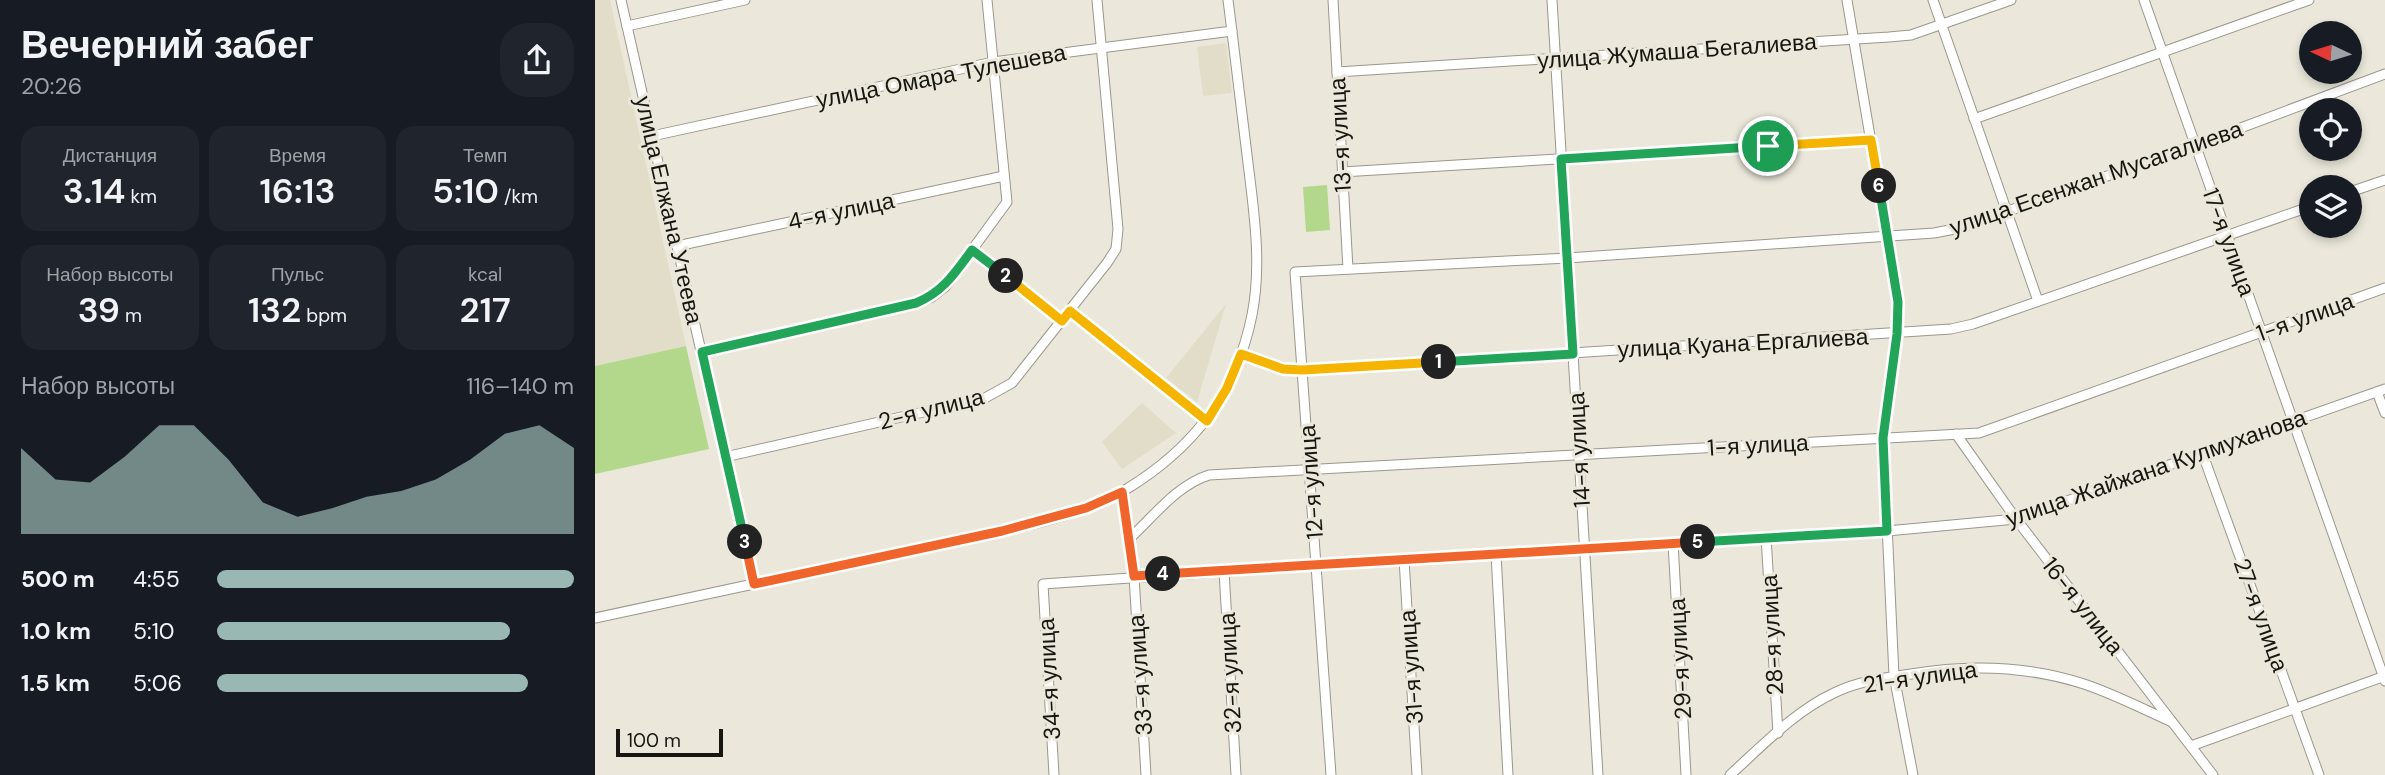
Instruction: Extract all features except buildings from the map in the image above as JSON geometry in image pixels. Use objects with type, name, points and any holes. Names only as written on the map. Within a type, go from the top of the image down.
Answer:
[{"type":"street","name":"улица Елжана Утеева","points":[[621,0],[754,584]]},
{"type":"street","points":[[627,26],[744,0]]},
{"type":"street","points":[[702,352],[916,303],[932,297],[945,287],[1007,202],[987,0]]},
{"type":"street","name":"2-я улица","points":[[726,457],[985,398],[1012,383],[1116,249],[1118,229],[1097,0]]},
{"type":"street","points":[[595,618],[1002,531],[1086,508],[1122,492],[1170,460],[1207,421],[1227,388],[1252,316],[1256,286],[1255,228],[1229,0]]},
{"type":"street","name":"13-я улица","points":[[1333,0],[1348,269]]},
{"type":"street","name":"14-я улица","points":[[1552,0],[1598,775]]},
{"type":"street","points":[[1847,0],[1898,302],[1897,334],[1883,438],[1894,676],[1913,775]]},
{"type":"street","points":[[1933,0],[2038,301]]},
{"type":"street","name":"улица Жумаша Бегалиева","points":[[1337,72],[1911,35],[2011,0]]},
{"type":"street","name":"17-я улица","points":[[2144,0],[2385,678]]},
{"type":"street","points":[[1974,119],[2309,0]]},
{"type":"street","name":"улица Омара Тулешева","points":[[652,136],[993,62],[1232,31]]},
{"type":"street","name":"улица Есенжан Мусагалиева","points":[[1295,272],[1888,238],[1960,228],[2385,74]]},
{"type":"street","points":[[1342,172],[1871,140]]},
{"type":"street","name":"4-я улица","points":[[677,246],[1004,176]]},
{"type":"street","points":[[2362,188],[2385,180]]},
{"type":"street","name":"улица Куана Ергалиева","points":[[1241,354],[1283,369],[1302,370],[1951,329],[2299,211]]},
{"type":"street","points":[[972,250],[1062,321]]},
{"type":"street","name":"12-я улица","points":[[1295,272],[1331,775]]},
{"type":"street","name":"1-я улица","points":[[1130,538],[1195,480],[1209,475],[1979,433],[2385,288]]},
{"type":"street","points":[[1070,311],[1207,421]]},
{"type":"street","points":[[2381,391],[2385,413]]},
{"type":"street","name":"улица Жайжана Кулмуханова","points":[[1043,584],[1404,559],[1887,531],[2016,520],[2381,391]]},
{"type":"street","name":"16-я улица","points":[[1956,434],[2016,520],[2213,775]]},
{"type":"street","name":"27-я улица","points":[[2203,455],[2319,775]]},
{"type":"street","name":"33-я улица","points":[[1122,492],[1134,576],[1146,775]]},
{"type":"street","name":"28-я улица","points":[[1766,537],[1778,733]]},
{"type":"street","name":"29-я улица","points":[[1673,543],[1686,775]]},
{"type":"street","points":[[1496,554],[1508,775]]},
{"type":"street","name":"31-я улица","points":[[1404,559],[1417,775]]},
{"type":"street","name":"32-я улица","points":[[1224,571],[1236,775]]},
{"type":"street","name":"34-я улица","points":[[1043,584],[1054,775]]},
{"type":"street","name":"21-я улица","points":[[1730,775],[1810,707],[1834,693],[1864,682],[1950,668],[2021,670],[2084,684],[2172,722]]},
{"type":"street","points":[[2191,746],[2385,678]]},
{"type":"shaded area","points":[[595,0],[610,0],[686,346],[595,366]]},
{"type":"shaded area","points":[[1226,43],[1232,93],[1203,96],[1197,47]]},
{"type":"shaded area","points":[[1226,304],[1197,402],[1166,378]]},
{"type":"shaded area","points":[[1142,403],[1176,433],[1122,469],[1102,442]]},
{"type":"green space","points":[[1327,185],[1330,230],[1306,232],[1303,187]]},
{"type":"green space","points":[[686,346],[709,449],[595,474],[595,366]]},
{"type":"route","points":[[1871,140],[1898,302],[1897,334],[1883,438],[1887,531],[1134,576],[1122,492],[1086,508],[1002,531],[754,584],[702,352],[916,303],[932,297],[945,287],[972,250],[1062,321],[1070,311],[1207,421],[1227,388],[1241,354],[1283,369],[1302,370],[1573,354],[1561,159],[1768,146],[1871,140]]}]
